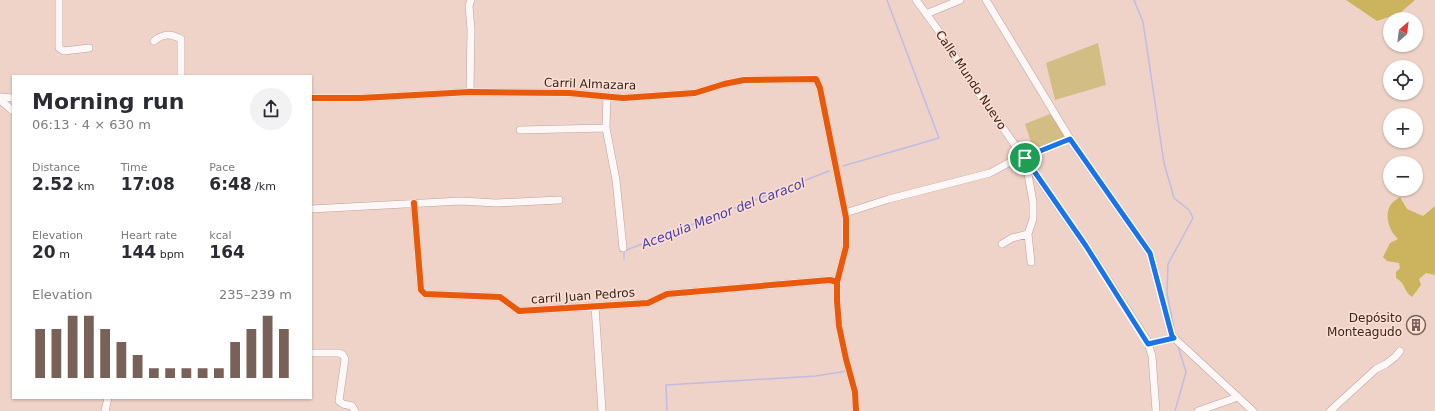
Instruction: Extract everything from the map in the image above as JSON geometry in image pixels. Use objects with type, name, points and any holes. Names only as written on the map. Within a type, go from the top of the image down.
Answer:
[{"type":"street","points":[[59,0],[59,48],[64,51],[89,48]]},
{"type":"street","points":[[470,92],[472,29],[469,6],[471,0]]},
{"type":"street","name":"Calle Mundo Nuevo","points":[[916,0],[977,91],[1086,246],[1148,344],[1152,356],[1156,411]]},
{"type":"street","points":[[926,14],[960,0]]},
{"type":"street","points":[[986,0],[1070,139],[1150,253],[1173,337],[1253,411]]},
{"type":"street","points":[[154,41],[159,37],[171,34],[181,39],[181,75]]},
{"type":"street","name":"Carril Almazara","points":[[312,98],[361,98],[470,92],[569,94],[623,98],[695,93],[724,84],[744,80],[816,79],[820,88],[845,213],[846,247],[837,282],[839,326],[855,392],[856,411]]},
{"type":"street","points":[[606,96],[606,128],[616,180],[623,248]]},
{"type":"street","points":[[0,97],[12,98]]},
{"type":"street","points":[[0,100],[12,110]]},
{"type":"street","points":[[520,130],[606,128]]},
{"type":"street","points":[[845,213],[889,199],[990,173],[1024,157],[1070,139]]},
{"type":"street","points":[[1030,165],[1028,174],[1033,220],[1028,234],[1031,262]]},
{"type":"street","points":[[312,209],[461,201],[496,202],[559,200]]},
{"type":"street","name":"carril Juan Pedros","points":[[414,204],[421,290],[425,294],[500,296],[519,311],[648,303],[667,294],[830,280],[837,282]]},
{"type":"street","points":[[1002,244],[1012,238],[1028,234]]},
{"type":"street","points":[[595,306],[602,411]]},
{"type":"street","points":[[1148,344],[1173,337]]},
{"type":"street","points":[[1330,411],[1376,369],[1395,357],[1400,350]]},
{"type":"street","points":[[312,353],[339,353],[343,355],[345,359],[339,401],[343,404],[352,406],[355,411]]},
{"type":"street","points":[[1198,411],[1238,397]]},
{"type":"street","points":[[105,411],[108,399]]},
{"type":"shaded area","points":[[1346,0],[1415,0],[1401,12],[1383,12],[1383,19],[1377,21]]},
{"type":"shaded area","points":[[1098,43],[1106,85],[1055,100],[1046,63]]},
{"type":"shaded area","points":[[1050,114],[1067,138],[1034,151],[1025,124]]},
{"type":"shaded area","points":[[1400,197],[1407,209],[1423,216],[1435,206],[1435,275],[1426,273],[1419,279],[1421,285],[1412,297],[1409,295],[1402,283],[1396,278],[1396,272],[1400,268],[1399,263],[1387,261],[1383,257],[1390,243],[1398,239],[1392,232],[1388,222],[1388,212],[1392,203]]},
{"type":"waterway","name":"Acequia Menor del Caracol","points":[[843,166],[939,138],[887,0]]},
{"type":"waterway","points":[[1134,0],[1143,22],[1164,163],[1174,198],[1189,210],[1193,218],[1168,264],[1167,293],[1174,328]]},
{"type":"waterway","name":"Acequia Menor del Caracol","points":[[624,259],[624,251],[829,171]]},
{"type":"waterway","points":[[1175,411],[1186,372],[1178,346]]},
{"type":"waterway","points":[[667,411],[666,385],[816,376],[847,371]]},
{"type":"cycle path","points":[[312,98],[361,98],[470,92],[569,93],[623,98],[695,93],[724,84],[744,80],[816,79],[820,88],[846,218],[846,247],[837,282],[837,301],[839,326],[855,392],[856,411]]},
{"type":"cycle path","points":[[414,203],[421,290],[425,294],[500,297],[519,311],[648,303],[667,294],[830,280],[837,282]]},
{"type":"place","name":"Depósito Monteagudo","points":[[1416,325]]},
{"type":"route","points":[[1070,139],[1150,253],[1172,336],[1174,338],[1148,344],[1147,340],[1086,246],[1025,158],[1070,139]]}]
